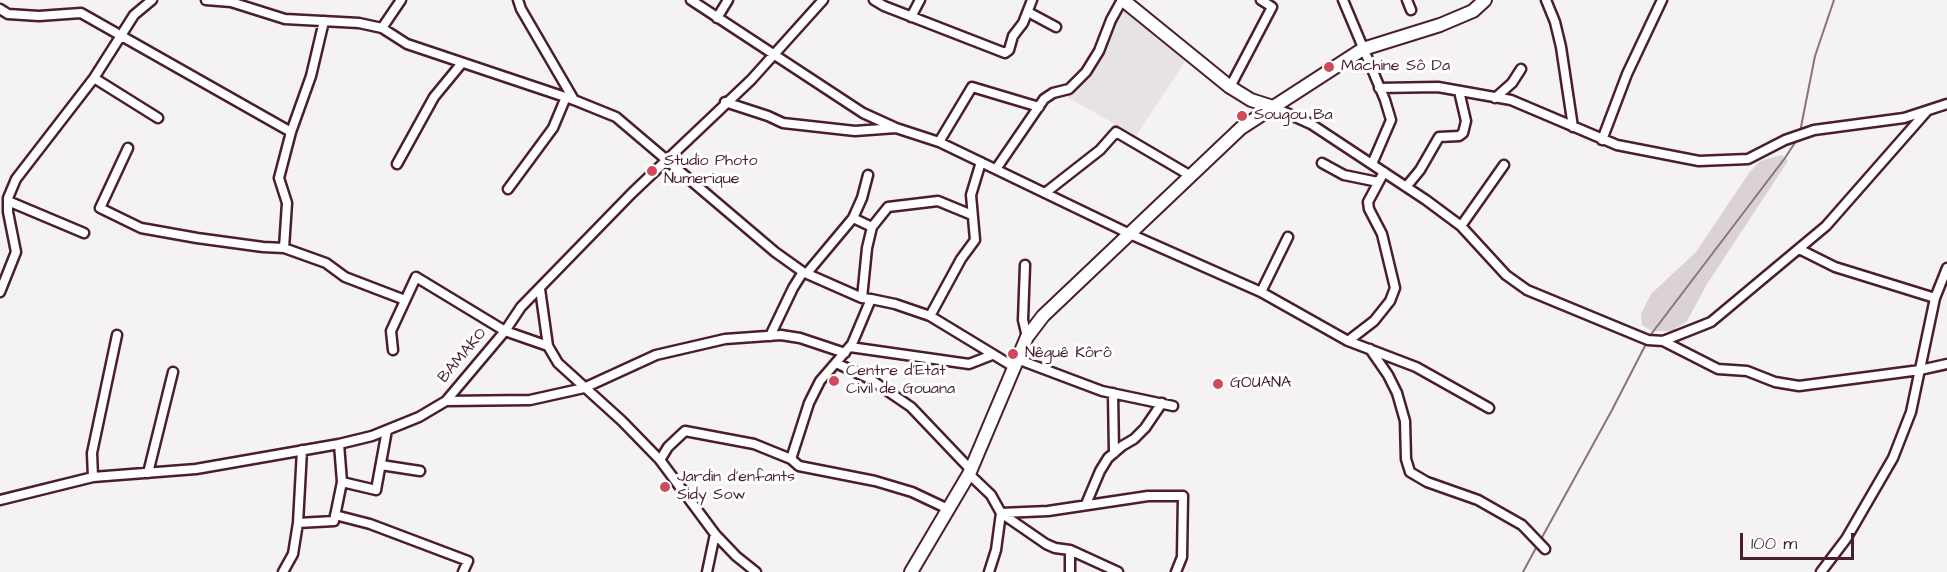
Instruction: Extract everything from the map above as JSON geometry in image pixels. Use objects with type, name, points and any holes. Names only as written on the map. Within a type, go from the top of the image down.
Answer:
[{"type":"street","points":[[0,292],[16,252],[8,201],[16,179],[94,78],[134,15],[152,0]]},
{"type":"street","points":[[206,0],[231,1],[285,20],[359,23],[382,28],[407,44],[570,99],[616,117],[775,252],[805,272],[866,298],[895,304],[930,316],[993,355],[1113,393],[1173,406]]},
{"type":"street","points":[[382,28],[401,0]]},
{"type":"street","points":[[518,0],[570,99]]},
{"type":"street","points":[[717,18],[728,0]]},
{"type":"street","name":"BAMAKO","points":[[0,500],[93,477],[196,469],[339,444],[387,430],[419,417],[446,401],[521,307],[594,231],[725,102],[751,80],[823,0]]},
{"type":"street","points":[[874,0],[911,17],[1005,53],[1009,50],[1013,36],[1020,30],[1032,0]]},
{"type":"street","points":[[911,17],[920,0]]},
{"type":"street","points":[[996,169],[1050,94],[1069,89],[1080,80],[1099,51],[1111,21],[1123,0],[1230,87],[1251,100],[1311,124],[1461,226],[1506,275],[1527,290],[1647,340],[1663,341],[1718,369],[1747,371],[1774,382],[1799,386],[1920,370],[1947,364]]},
{"type":"street","points":[[1230,87],[1272,7],[1261,0]]},
{"type":"street","points":[[1343,0],[1385,100],[1390,120],[1372,164]]},
{"type":"street","points":[[1407,0],[1411,10]]},
{"type":"street","points":[[911,572],[970,472],[1027,337],[1043,316],[1241,128],[1363,49],[1448,22],[1473,11],[1485,0]]},
{"type":"street","points":[[1546,0],[1561,47],[1573,127]]},
{"type":"street","points":[[1602,140],[1627,75],[1662,0]]},
{"type":"street","points":[[695,1],[772,55],[863,113],[896,128],[939,142],[1130,234],[1261,292],[1348,341],[1416,367],[1490,408]]},
{"type":"street","points":[[0,9],[8,14],[39,16],[81,13],[291,132]]},
{"type":"street","points":[[1028,12],[1056,27]]},
{"type":"street","points":[[284,248],[287,202],[279,177],[291,132],[311,76],[324,21]]},
{"type":"street","points":[[397,164],[434,98],[462,63]]},
{"type":"street","points":[[1495,98],[1512,83],[1521,69]]},
{"type":"street","points":[[94,78],[158,118]]},
{"type":"street","points":[[939,142],[972,87],[1039,107]]},
{"type":"street","points":[[1379,88],[1438,87],[1511,100],[1617,145],[1699,160],[1748,159],[1785,140],[1814,130],[1904,118],[1947,104]]},
{"type":"street","points":[[1406,187],[1420,170],[1439,137],[1459,136],[1463,133],[1466,121],[1459,91]]},
{"type":"street","points":[[508,189],[553,128],[570,99]]},
{"type":"street","points":[[725,102],[783,123],[855,131],[896,128]]},
{"type":"street","points":[[1663,341],[1711,322],[1826,226],[1928,111]]},
{"type":"street","points":[[1045,193],[1101,150],[1116,132],[1191,176]]},
{"type":"street","points":[[128,148],[100,208],[141,228],[197,238],[284,248],[326,263],[345,277],[405,300]]},
{"type":"street","points":[[930,316],[961,259],[975,240],[971,195],[981,162]]},
{"type":"street","points":[[1322,164],[1344,175],[1378,182]]},
{"type":"street","points":[[1461,226],[1504,165]]},
{"type":"street","points":[[1348,341],[1374,321],[1384,310],[1395,288],[1382,234],[1369,209],[1368,202],[1384,172]]},
{"type":"street","points":[[770,336],[793,288],[853,218],[862,198],[868,175]]},
{"type":"street","points":[[8,201],[84,233]]},
{"type":"street","points":[[791,459],[809,403],[819,381],[847,350],[866,298],[867,248],[872,227],[888,207],[938,201],[972,215]]},
{"type":"street","points":[[853,218],[872,227]]},
{"type":"street","points":[[1261,292],[1288,237]]},
{"type":"street","points":[[1799,249],[1835,267],[1935,298]]},
{"type":"street","points":[[1025,265],[1023,320],[1027,337]]},
{"type":"street","points":[[1821,572],[1846,538],[1893,458],[1911,412],[1935,298],[1947,268]]},
{"type":"street","points":[[393,350],[391,331],[416,277],[504,331],[548,346]]},
{"type":"street","points":[[540,289],[548,346],[558,363],[622,421],[660,460],[715,534],[736,556],[756,572]]},
{"type":"street","points":[[93,477],[92,453],[117,335]]},
{"type":"street","points":[[446,401],[530,400],[584,388],[656,355],[725,339],[781,335],[847,350],[969,364],[993,355]]},
{"type":"street","points":[[1370,348],[1388,375],[1396,393],[1405,421],[1406,459],[1410,472],[1427,482],[1478,500],[1522,525],[1545,549]]},
{"type":"street","points":[[836,363],[870,379],[911,407],[991,495],[1001,513],[1046,544],[1070,550],[1118,572]]},
{"type":"street","points":[[148,473],[173,372]]},
{"type":"street","points":[[1113,393],[1114,453]]},
{"type":"street","points":[[1086,504],[1108,458],[1145,428],[1162,403]]},
{"type":"street","points":[[342,482],[376,490],[387,430]]},
{"type":"street","points":[[660,460],[668,447],[685,431],[754,444],[791,459],[799,466],[875,481],[912,492],[948,509]]},
{"type":"street","points":[[298,523],[334,521],[342,482],[339,444]]},
{"type":"street","points":[[284,572],[293,554],[298,523],[302,450]]},
{"type":"street","points":[[381,465],[420,471]]},
{"type":"street","points":[[1001,513],[1047,511],[1148,496],[1183,496],[1182,557],[1176,572]]},
{"type":"street","points":[[989,572],[996,550],[1001,513]]},
{"type":"street","points":[[335,515],[370,524],[468,561],[463,572]]},
{"type":"street","points":[[707,572],[715,534]]},
{"type":"street","points":[[1070,550],[1070,572]]},
{"type":"shaded area","points":[[1121,6],[1188,57],[1136,136],[1067,97]]},
{"type":"shaded area","points":[[1782,155],[1788,161],[1707,284],[1687,321],[1672,331],[1652,331],[1642,325],[1641,314],[1651,294],[1696,252],[1749,173],[1760,161]]},
{"type":"waterway","points":[[1800,132],[1815,56],[1834,0]]},
{"type":"waterway","points":[[1649,337],[1798,138]]},
{"type":"waterway","points":[[1540,541],[1647,342]]},
{"type":"waterway","points":[[1523,572],[1537,546]]},
{"type":"place","name":"Machine Sô Da","points":[[1329,67]]},
{"type":"place","name":"Sougou Ba","points":[[1242,116]]},
{"type":"place","name":"Studio Photo Numerique","points":[[652,171]]},
{"type":"place","name":"Nêguê Kôrô","points":[[1013,354]]},
{"type":"place","name":"Centre d'Etat Civil de Gouana","points":[[834,381]]},
{"type":"place","name":"GOUANA","points":[[1218,384]]},
{"type":"place","name":"Jardin d'enfants Sidy Sow","points":[[665,487]]}]
